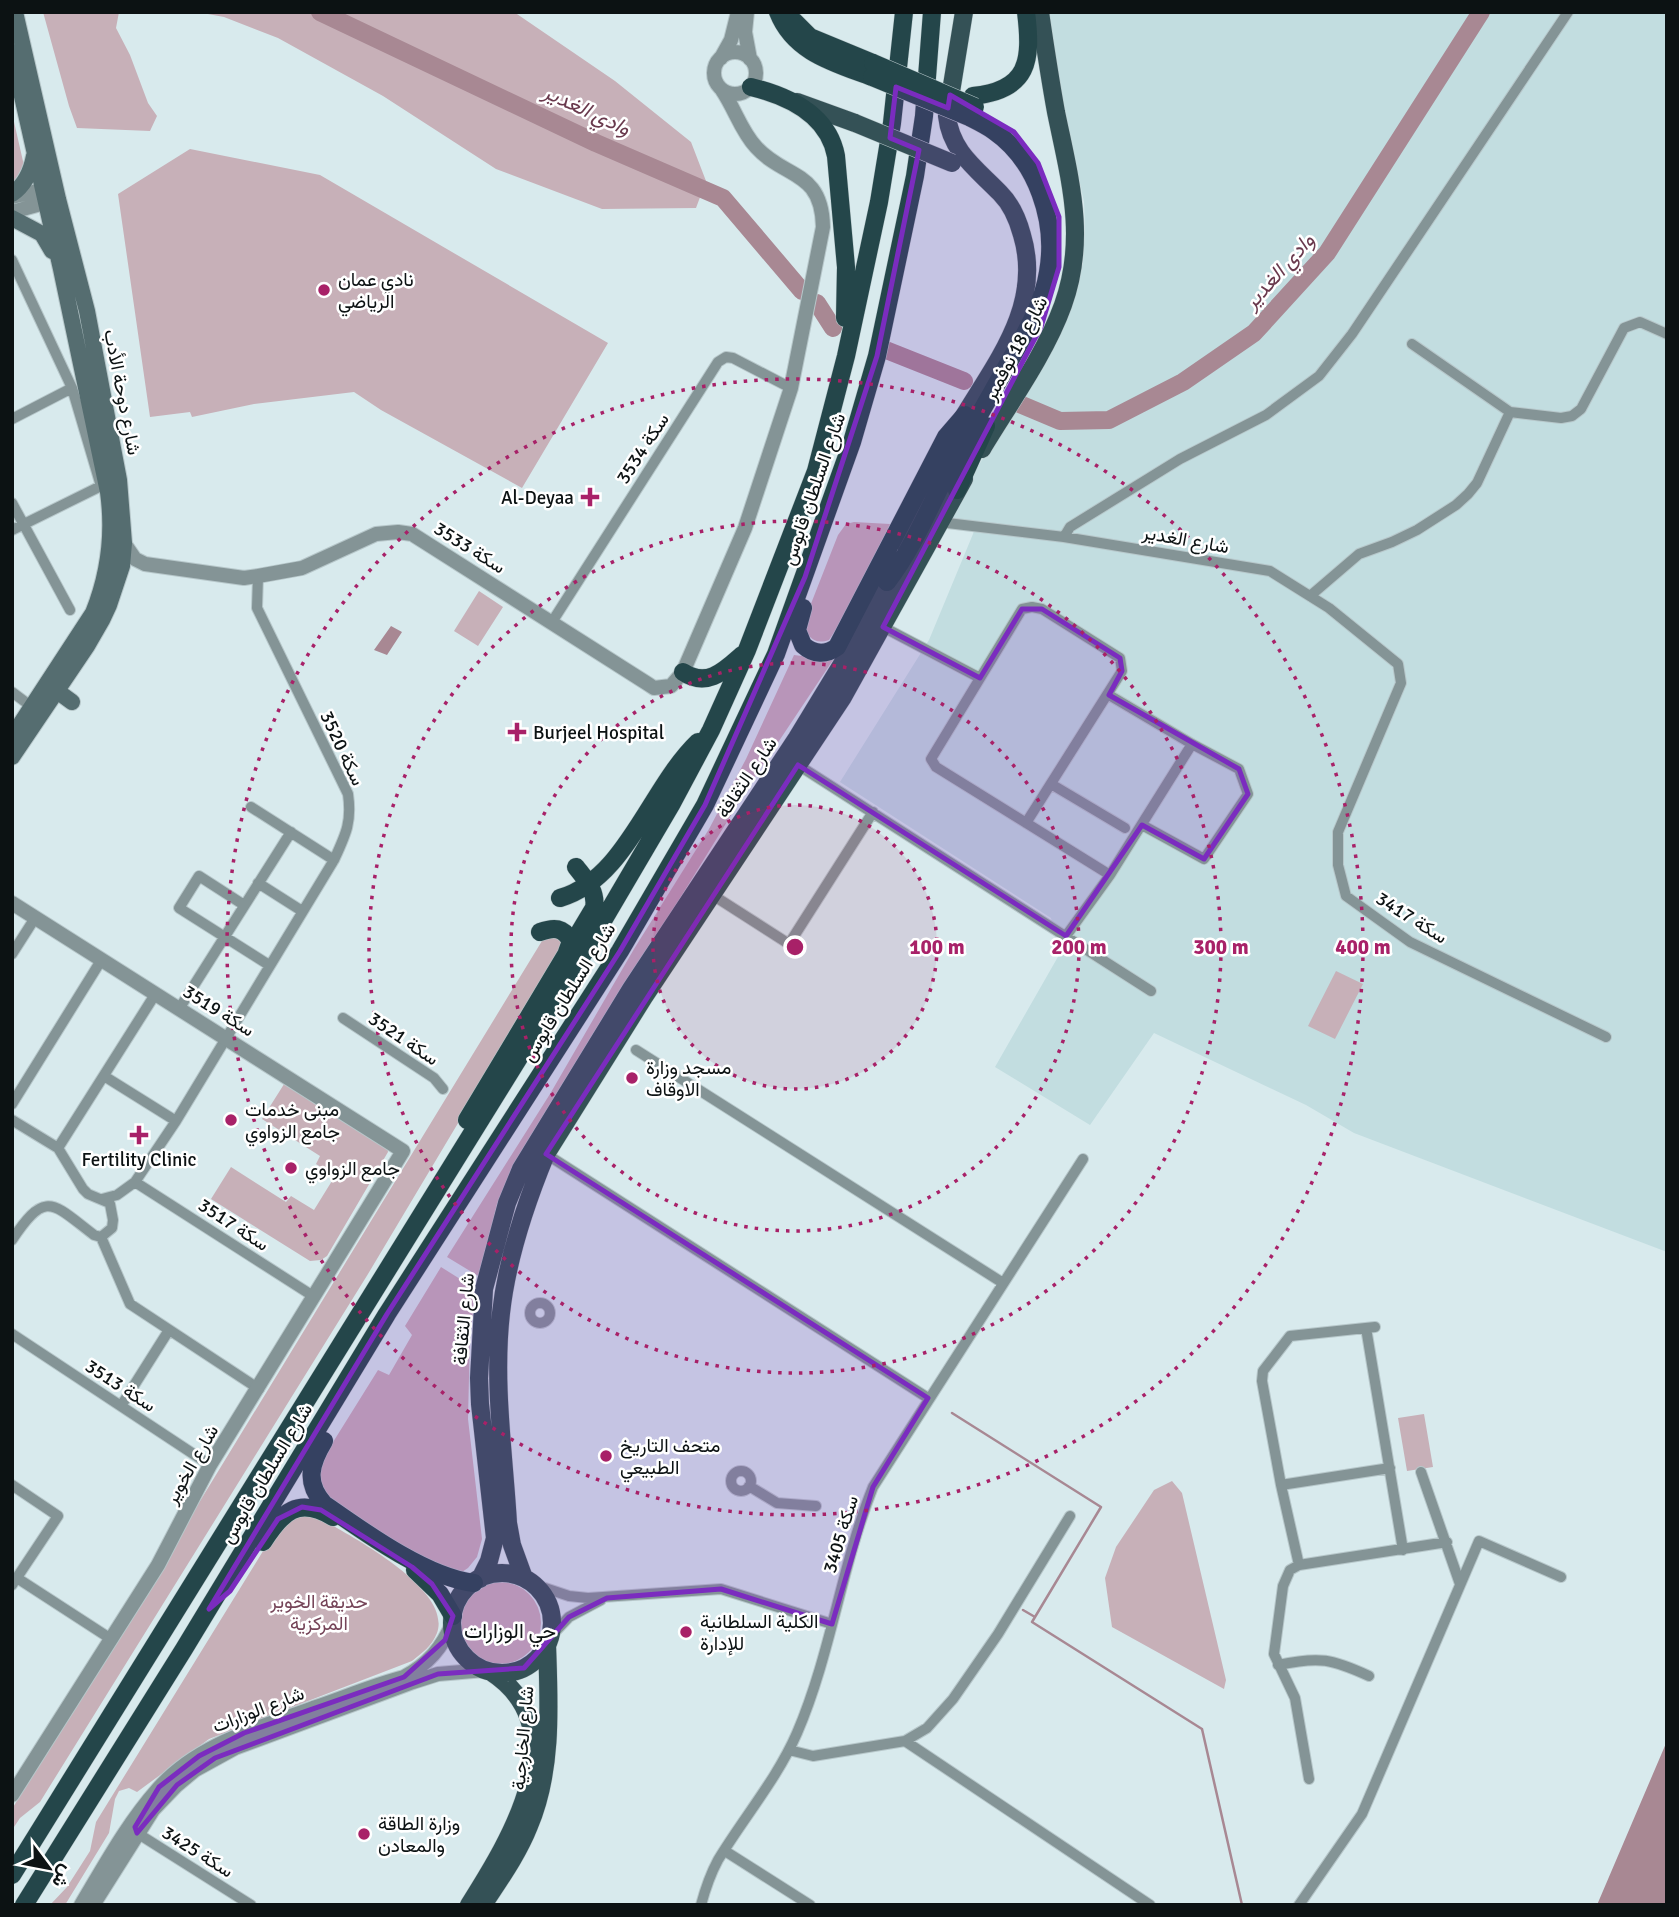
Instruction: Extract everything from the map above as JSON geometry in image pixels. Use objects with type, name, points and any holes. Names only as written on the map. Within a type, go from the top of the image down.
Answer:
[{"type":"highway","points":[[778,12],[795,40],[808,50],[942,92],[1014,132],[1038,163],[1054,198],[1059,217],[1060,252],[1057,282],[1048,312],[977,443],[957,490]]},
{"type":"highway","points":[[789,12],[810,37],[873,70],[973,107],[1009,144],[1032,175],[1046,211],[1049,261],[1043,290],[1024,335],[951,465],[901,563],[887,582]]},
{"type":"highway","points":[[892,123],[895,12]]},
{"type":"highway","name":"شارع السلطان قابوس","points":[[12,1875],[587,948],[710,730],[747,650],[816,471],[867,268],[892,123],[904,12]]},
{"type":"highway","name":"شارع السلطان قابوس","points":[[24,1905],[209,1609],[387,1314],[613,962],[705,805],[770,667],[852,442],[879,343],[915,176],[924,116],[932,12]]},
{"type":"highway","points":[[973,107],[1002,90],[1020,73],[1027,61],[1030,46],[1026,12]]},
{"type":"highway","points":[[749,89],[791,100],[819,121],[830,136],[834,149],[846,267],[846,356]]},
{"type":"highway","points":[[805,577],[806,592],[798,622],[798,635],[808,649],[818,653],[829,652],[841,643],[946,437],[965,415]]},
{"type":"highway","points":[[939,522],[933,518],[932,510],[948,479],[951,465]]},
{"type":"highway","points":[[683,672],[695,678],[710,678],[723,672],[747,650]]},
{"type":"highway","points":[[560,898],[590,885],[616,857],[673,770],[710,730]]},
{"type":"highway","points":[[399,1250],[478,1100],[594,908],[596,897],[576,867]]},
{"type":"highway","points":[[540,932],[550,928],[560,929],[567,934],[571,941],[567,955]]},
{"type":"highway","points":[[387,1314],[378,1351],[314,1458],[311,1478],[313,1488],[324,1504],[424,1567],[443,1576],[477,1581]]},
{"type":"highway","points":[[209,1609],[230,1591],[278,1519],[293,1509],[302,1507],[321,1510],[412,1567],[432,1584],[453,1619]]},
{"type":"main road","name":"شارع دوحة الأدب","points":[[12,737],[93,613],[102,590],[111,545],[108,492],[61,269],[51,194],[16,12]]},
{"type":"main road","name":"شارع الثقافة","points":[[477,1581],[489,1561],[495,1538],[480,1404],[479,1364],[484,1289],[511,1194],[533,1146],[797,738],[849,652],[903,548],[933,473],[1012,335],[1023,310],[1027,257],[1021,231],[1003,196],[960,153],[951,135],[947,116],[964,12]]},
{"type":"main road","name":"شارع 18 نوفمبر","points":[[939,522],[1051,332],[1065,300],[1074,264],[1074,204],[1040,12]]},
{"type":"main road","name":"شارع دوحة الأدب","points":[[12,52],[35,154],[51,194],[87,312],[119,481],[124,543],[122,566],[109,605],[90,640],[12,757]]},
{"type":"main road","points":[[791,100],[951,163],[978,182],[992,198],[1005,219],[1016,254],[1018,277],[1014,312],[994,366]]},
{"type":"main road","points":[[12,195],[27,177],[35,154]]},
{"type":"main road","points":[[12,218],[42,234],[61,269]]},
{"type":"main road","name":"شارع الثقافة","points":[[528,1581],[512,1545],[508,1523],[498,1375],[503,1296],[525,1206],[546,1154],[711,894],[843,697],[939,522]]},
{"type":"main road","points":[[57,691],[72,702]]},
{"type":"main road","points":[[511,1194],[533,1159],[546,1154],[541,1143],[590,1055]]},
{"type":"main road","points":[[502,1574],[528,1581],[541,1592],[551,1612],[552,1623],[548,1641],[541,1654],[524,1668],[502,1673],[488,1671],[471,1662],[463,1654],[453,1634],[453,1619],[460,1597],[477,1581],[502,1574]]},
{"type":"main road","name":"شارع الخارجية","points":[[483,1905],[522,1843],[538,1802],[549,1716],[548,1641]]},
{"type":"main road","name":"شارع الخارجية","points":[[469,1905],[500,1856],[519,1818],[533,1757],[529,1716],[519,1697],[505,1681],[488,1671]]},
{"type":"street","points":[[738,12],[731,40],[715,67],[714,77],[755,146],[779,166],[788,168]]},
{"type":"street","points":[[683,672],[745,528],[791,388],[823,227],[815,194],[806,181],[766,148],[751,129],[744,110],[756,73],[750,59],[745,32],[747,12]]},
{"type":"street","points":[[1065,537],[1070,527],[1180,459],[1266,415],[1319,376],[1352,334],[1569,12]]},
{"type":"street","points":[[721,58],[735,52],[750,59]]},
{"type":"street","points":[[722,90],[732,94],[749,89]]},
{"type":"street","points":[[12,195],[51,194]]},
{"type":"street","points":[[12,212],[51,194]]},
{"type":"street","points":[[12,260],[72,388],[101,486],[17,528]]},
{"type":"street","points":[[1412,344],[1510,412],[1561,418],[1581,409],[1623,328],[1640,322],[1667,334]]},
{"type":"street","name":"سكة 3534","points":[[552,622],[718,362],[726,357],[733,358],[791,388]]},
{"type":"street","points":[[12,419],[72,388]]},
{"type":"street","points":[[1310,596],[1359,554],[1417,530],[1468,494],[1477,483],[1510,412]]},
{"type":"street","points":[[12,503],[17,528],[70,610]]},
{"type":"street","name":"شارع الغدير","points":[[939,522],[1065,537],[1269,571],[1329,608],[1398,664]]},
{"type":"street","name":"سكة 3533","points":[[145,564],[244,578],[302,568],[376,534],[405,533],[426,542],[654,688],[671,686],[683,672]]},
{"type":"street","points":[[124,543],[131,554],[145,564]]},
{"type":"street","points":[[116,587],[129,569],[145,564]]},
{"type":"street","name":"سكة 3520","points":[[226,1038],[334,860],[348,831],[350,809],[348,794],[257,608],[258,576]]},
{"type":"street","points":[[1026,823],[1122,671],[1120,658],[1042,609],[1032,607],[1022,610],[931,758],[936,767],[1026,823],[1110,875]]},
{"type":"street","points":[[883,627],[980,678]]},
{"type":"street","name":"سكة 3417","points":[[1398,664],[1401,683],[1338,832],[1338,865],[1346,896],[1410,942],[1606,1037]]},
{"type":"street","points":[[12,692],[33,706]]},
{"type":"street","points":[[1109,695],[1239,769],[1248,794],[1204,859],[1142,825]]},
{"type":"street","points":[[1066,936],[1110,875],[1192,744]]},
{"type":"street","points":[[798,765],[1151,991]]},
{"type":"street","points":[[1051,784],[1125,828]]},
{"type":"street","points":[[251,807],[334,860]]},
{"type":"street","points":[[711,894],[789,944],[873,812]]},
{"type":"street","points":[[179,1009],[290,832]]},
{"type":"street","points":[[244,905],[199,876],[178,908],[269,965]]},
{"type":"street","points":[[258,883],[302,911]]},
{"type":"street","name":"سكة 3519","points":[[12,903],[403,1151]]},
{"type":"street","points":[[12,954],[35,918]]},
{"type":"street","points":[[12,1104],[102,960]]},
{"type":"street","points":[[58,1148],[156,993]]},
{"type":"street","name":"سكة 3521","points":[[343,1018],[434,1078],[443,1089]]},
{"type":"street","points":[[108,1200],[135,1182],[226,1038]]},
{"type":"street","points":[[636,1050],[1003,1283]]},
{"type":"street","points":[[104,1076],[176,1121]]},
{"type":"street","points":[[12,1120],[58,1148],[83,1189],[89,1194],[108,1200]]},
{"type":"street","name":"شارع الخوير","points":[[12,1795],[158,1565],[211,1465],[403,1151]]},
{"type":"street","points":[[546,1154],[928,1398]]},
{"type":"street","name":"سكة 3405","points":[[701,1905],[718,1861],[774,1778],[810,1703],[863,1512],[873,1487],[1083,1159]]},
{"type":"street","name":"سكة 3517","points":[[135,1182],[313,1296]]},
{"type":"street","points":[[101,1237],[112,1228],[113,1220],[108,1200]]},
{"type":"street","points":[[12,1240],[32,1212],[49,1205],[57,1207],[94,1235],[101,1237]]},
{"type":"street","points":[[101,1237],[130,1304],[259,1389]]},
{"type":"street","points":[[1299,1565],[1262,1381],[1263,1370],[1290,1336],[1370,1327],[1404,1550]]},
{"type":"street","points":[[121,1406],[169,1329]]},
{"type":"street","name":"سكة 3513","points":[[12,1334],[211,1465]]},
{"type":"street","points":[[1281,1485],[1390,1468]]},
{"type":"street","points":[[1421,1472],[1460,1584]]},
{"type":"street","points":[[12,1485],[58,1516],[15,1582],[111,1639]]},
{"type":"street","points":[[749,1486],[776,1503],[816,1506]]},
{"type":"street","points":[[789,1750],[813,1756],[905,1741],[927,1728],[953,1699],[998,1634],[1070,1516]]},
{"type":"street","points":[[1299,1905],[1362,1814],[1479,1541],[1562,1577]]},
{"type":"street","points":[[1308,1779],[1295,1698],[1274,1654],[1283,1586],[1290,1570],[1299,1565],[1447,1542]]},
{"type":"street","points":[[528,1581],[569,1596],[607,1598],[721,1589],[832,1624]]},
{"type":"street","points":[[548,1641],[564,1622],[581,1609],[607,1598]]},
{"type":"street","name":"شارع الوزارات","points":[[81,1905],[129,1826],[159,1787],[199,1756],[232,1738],[404,1677],[437,1652],[453,1619]]},
{"type":"street","points":[[1278,1665],[1328,1660],[1369,1676]]},
{"type":"street","name":"شارع الوزارات","points":[[93,1905],[137,1833],[160,1802],[186,1777],[205,1764],[235,1748],[413,1682],[438,1674],[488,1671]]},
{"type":"street","points":[[905,1741],[1150,1905]]},
{"type":"street","name":"سكة 3425","points":[[159,1787],[135,1827],[137,1833],[251,1905]]},
{"type":"street","points":[[725,1851],[810,1905]]},
{"type":"highlighted area","points":[[896,87],[948,108],[950,95],[1014,132],[1038,163],[1059,217],[1059,267],[1041,327],[883,627],[980,678],[1022,609],[1042,609],[1120,658],[1122,671],[1109,695],[1239,769],[1248,794],[1204,859],[1142,825],[1066,936],[798,765],[546,1154],[928,1398],[873,1487],[832,1624],[721,1589],[607,1598],[569,1617],[524,1668],[438,1674],[215,1758],[177,1785],[137,1833],[135,1827],[159,1787],[199,1756],[244,1733],[404,1677],[445,1640],[453,1616],[432,1584],[412,1567],[321,1510],[302,1507],[278,1519],[230,1591],[209,1609],[387,1314],[620,951],[705,805],[805,577],[877,356],[919,150],[890,138]]},
{"type":"shaded area","points":[[1044,12],[1667,12],[1667,1252],[1354,1133],[1306,1105],[1154,1033],[1090,1125],[995,1067],[1059,955],[1051,918],[840,782],[929,640],[973,534],[976,524],[953,518],[951,511],[1072,306],[1083,263],[1084,202]]},
{"type":"shaded area","points":[[391,626],[402,632],[387,655],[374,650]]},
{"type":"shaded area","points":[[1667,1741],[1667,1905],[1597,1905]]},
{"type":"green space","points":[[43,12],[119,12],[116,28],[130,55],[148,103],[157,116],[150,131],[77,128]]},
{"type":"green space","points":[[197,12],[514,12],[615,81],[691,142],[706,181],[696,208],[602,209],[496,169],[383,96],[278,38],[224,17]]},
{"type":"green space","points":[[12,113],[25,170],[12,183]]},
{"type":"green space","name":"نادي عمان الرياضي","points":[[190,149],[320,175],[608,343],[522,488],[381,410],[354,392],[254,404],[192,417],[190,412],[150,417],[118,194]]},
{"type":"green space","points":[[846,524],[890,524],[855,600],[829,640],[816,641],[809,636],[803,624],[838,535]]},
{"type":"green space","points":[[479,591],[503,607],[478,646],[454,631]]},
{"type":"green space","points":[[794,655],[833,660],[749,786],[511,1173],[497,1204],[480,1277],[447,1257],[550,1094],[634,949],[709,829],[746,759]]},
{"type":"green space","points":[[560,934],[563,947],[368,1274],[40,1802],[20,1818],[12,1830],[12,1809],[545,936]]},
{"type":"green space","points":[[1336,971],[1363,984],[1335,1039],[1308,1026]]},
{"type":"green space","points":[[286,1081],[387,1145],[388,1152],[327,1256],[321,1260],[310,1261],[211,1199],[231,1167],[286,1202],[291,1196],[314,1210],[335,1176],[316,1164],[320,1156],[262,1119]]},
{"type":"green space","name":"حديقة الخوير المركزية","points":[[441,1267],[476,1289],[470,1335],[468,1419],[482,1539],[477,1557],[462,1572],[446,1572],[385,1536],[325,1496],[316,1478],[320,1463],[378,1370],[389,1375],[412,1335],[405,1326]]},
{"type":"green space","points":[[1424,1414],[1433,1467],[1407,1471],[1398,1418]]},
{"type":"green space","points":[[1172,1481],[1182,1493],[1226,1680],[1224,1689],[1112,1627],[1105,1578],[1116,1547],[1154,1490]]},
{"type":"green space","name":"حديقة الخوير المركزية","points":[[299,1513],[316,1516],[351,1536],[414,1581],[429,1598],[438,1616],[437,1633],[432,1642],[412,1661],[209,1739],[137,1792],[129,1788],[119,1791],[109,1833],[65,1905],[50,1905],[67,1887],[90,1851],[96,1822],[268,1543]]},
{"type":"green space","points":[[492,1582],[508,1582],[523,1589],[534,1600],[541,1615],[538,1639],[529,1652],[508,1664],[492,1664],[477,1657],[466,1646],[459,1631],[459,1615],[466,1600],[477,1589]]},
{"type":"waterway","name":"وادي الغدير","points":[[320,12],[596,143],[723,198],[802,291]]},
{"type":"waterway","name":"وادي الغدير","points":[[1015,402],[1060,421],[1109,420],[1183,382],[1254,333],[1327,253],[1481,12]]},
{"type":"waterway","name":"وادي الغدير","points":[[817,303],[833,328]]},
{"type":"waterway","name":"وادي الغدير","points":[[881,348],[964,381]]},
{"type":"waterway","points":[[952,1413],[1101,1507],[1035,1617]]},
{"type":"waterway","points":[[1023,1610],[1035,1617],[1032,1622],[1202,1729],[1242,1905]]},
{"type":"place","name":"نادي عمان الرياضي","points":[[324,290]]},
{"type":"place","name":"Al-Deyaa","points":[[590,497]]},
{"type":"place","name":"Burjeel Hospital","points":[[517,732]]},
{"type":"place","name":"مسجد وزارة الاوقاف","points":[[632,1078]]},
{"type":"place","name":"مبنى خدمات جامع الزواوي","points":[[231,1120]]},
{"type":"place","name":"Fertility Clinic","points":[[139,1135]]},
{"type":"place","name":"جامع الزواوي","points":[[291,1168]]},
{"type":"place","name":"متحف التاريخ الطبيعي","points":[[606,1456]]},
{"type":"place","name":"الكلية السلطانية للإدارة","points":[[686,1632]]},
{"type":"place","name":"وزارة الطاقة والمعادن","points":[[364,1834]]},
{"type":"district","name":"حي الوزارات","points":[[510,1631]]}]
